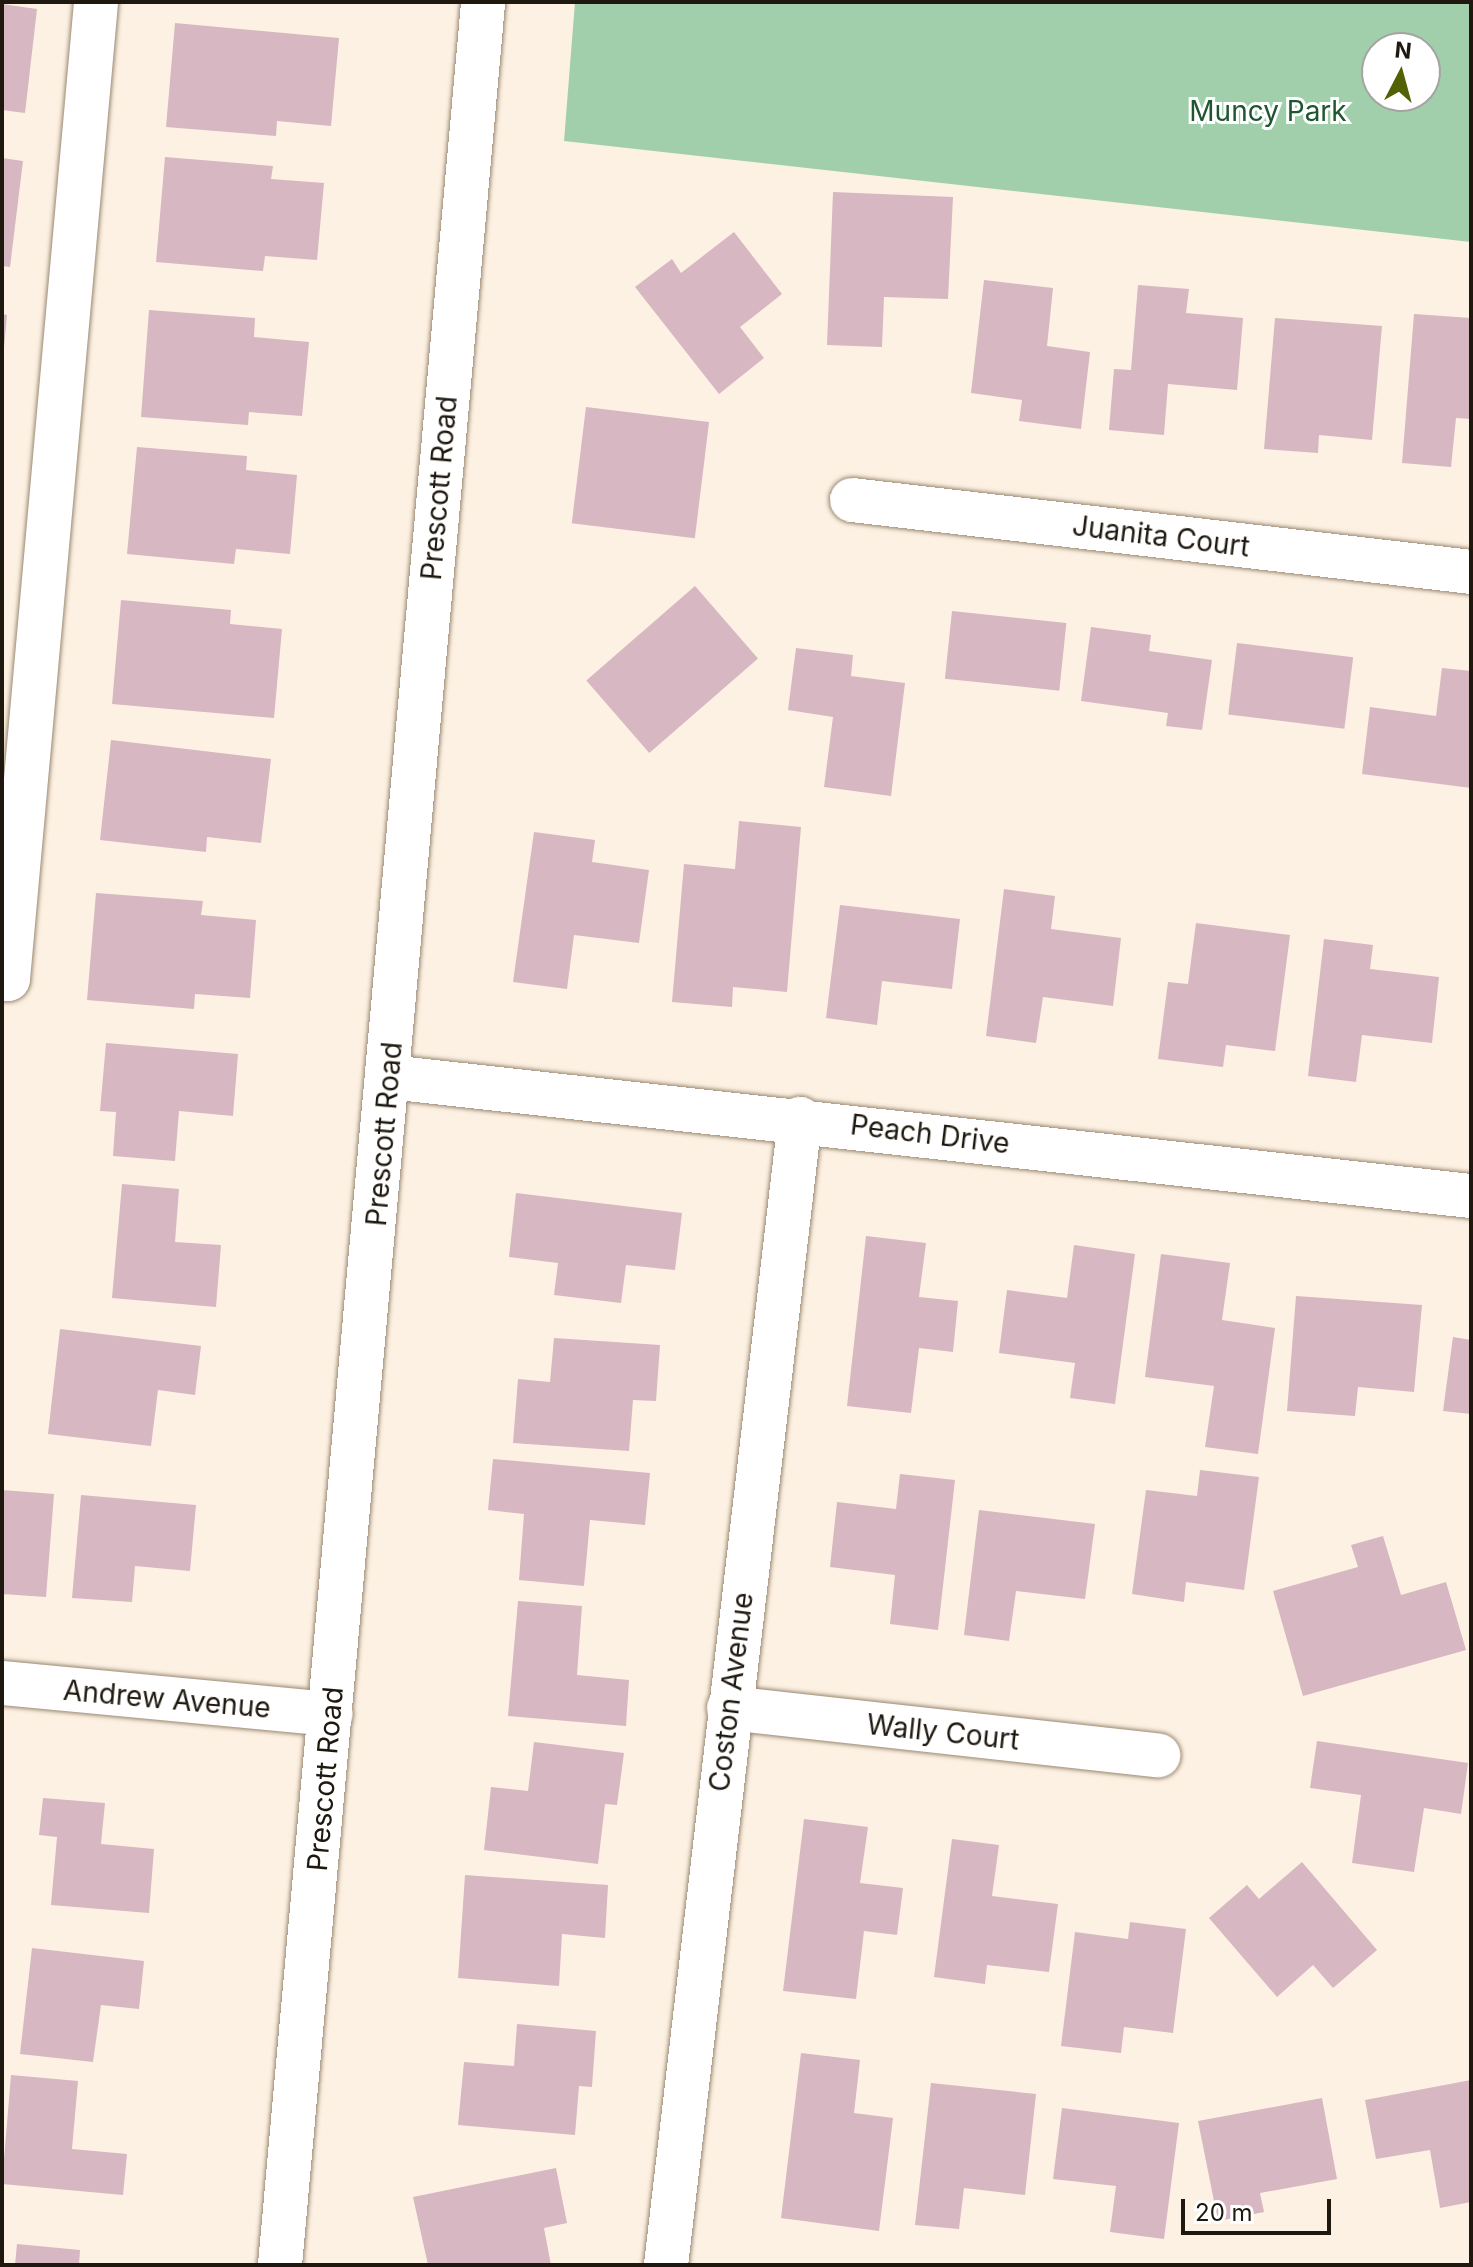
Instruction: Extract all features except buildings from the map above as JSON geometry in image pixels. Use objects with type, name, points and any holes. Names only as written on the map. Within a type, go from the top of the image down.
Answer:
[{"type":"street","points":[[2,978],[8,979],[96,2]]},
{"type":"street","name":"Prescott Road","points":[[280,2265],[389,1077],[483,2]]},
{"type":"street","name":"Juanita Court","points":[[852,500],[1471,572]]},
{"type":"street","name":"Peach Drive","points":[[389,1077],[800,1119],[1471,1196]]},
{"type":"street","name":"Coston Avenue","points":[[666,2265],[800,1119]]},
{"type":"street","name":"Andrew Avenue","points":[[2,1683],[331,1714]]},
{"type":"street","name":"Wally Court","points":[[729,1708],[1158,1755]]},
{"type":"green space","name":"Muncy Park","points":[[575,2],[1471,2],[1471,242],[564,141]]}]
